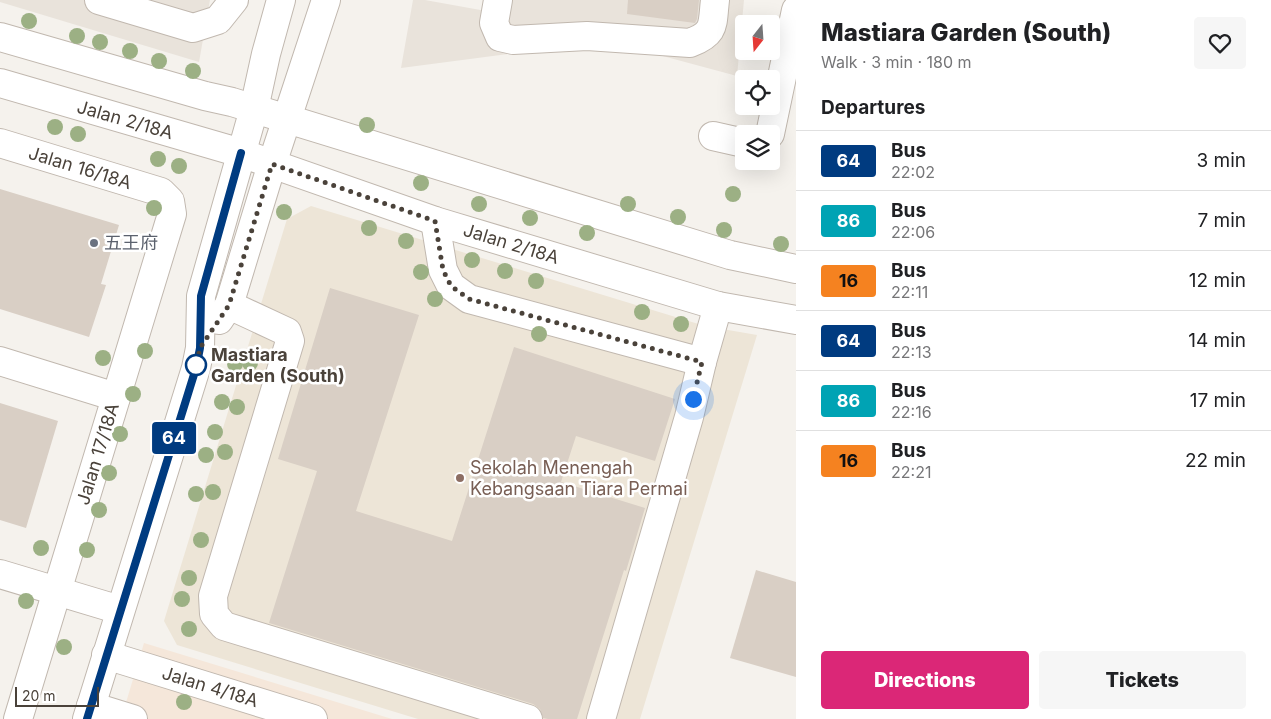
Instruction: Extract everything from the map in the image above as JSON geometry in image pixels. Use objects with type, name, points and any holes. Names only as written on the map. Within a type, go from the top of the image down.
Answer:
[{"type":"street","points":[[99,0],[193,28],[218,20],[234,0]]},
{"type":"street","points":[[133,719],[89,712],[196,368],[200,348],[201,296],[254,109],[266,54],[281,0]]},
{"type":"street","points":[[200,348],[229,305],[286,118],[326,0]]},
{"type":"street","points":[[498,0],[494,23],[500,37],[513,40],[587,36],[690,43],[703,38],[711,29],[715,0]]},
{"type":"street","points":[[772,125],[796,10]]},
{"type":"street","points":[[0,37],[286,118],[730,255],[796,269]]},
{"type":"street","name":"Jalan 2/18A","points":[[0,83],[241,153],[435,221],[718,306],[796,320]]},
{"type":"street","points":[[713,136],[735,142]]},
{"type":"street","name":"Jalan 16/18A","points":[[0,143],[161,192]]},
{"type":"street","name":"Jalan 17/18A","points":[[18,719],[172,214],[170,201],[161,192]]},
{"type":"street","points":[[435,221],[443,270],[451,286],[469,299],[702,362]]},
{"type":"street","points":[[229,305],[287,332],[290,341],[214,596],[214,614],[224,626],[528,719]]},
{"type":"street","points":[[601,719],[689,417],[718,306]]},
{"type":"street","points":[[0,361],[116,396]]},
{"type":"street","points":[[0,574],[120,610]]},
{"type":"street","name":"Jalan 4/18A","points":[[106,655],[313,719]]},
{"type":"shaded area","points":[[0,0],[210,0],[199,62],[0,2]]},
{"type":"shaded area","points":[[413,0],[425,0],[486,11],[488,0],[744,0],[743,15],[735,15],[735,60],[738,60],[735,75],[607,41],[401,68]]},
{"type":"shaded area","name":"Sekolah Menengah Kebangsaan Tiara Permai","points":[[311,206],[705,326],[757,335],[640,719],[418,719],[177,645],[164,621],[287,219]]},
{"type":"shaded area","points":[[144,643],[392,719],[121,719]]},
{"type":"building","points":[[628,0],[699,0],[697,19],[695,23],[627,14]]},
{"type":"building","points":[[0,189],[119,225],[101,284],[106,285],[89,337],[0,309]]},
{"type":"building","points":[[330,288],[419,315],[356,511],[452,541],[514,347],[675,399],[655,461],[576,436],[561,482],[645,508],[577,719],[543,718],[540,709],[533,704],[269,623],[317,471],[278,459]]},
{"type":"building","points":[[0,403],[58,421],[26,528],[0,520]]},
{"type":"building","points":[[756,570],[796,582],[796,677],[730,658]]},
{"type":"bus line","name":"64","points":[[87,719],[196,368],[200,348],[201,296],[241,153]]},
{"type":"place","name":"五王府","points":[[94,243]]},
{"type":"place","name":"Mastiara Garden (South)","points":[[196,365]]},
{"type":"place","name":"Sekolah Menengah Kebangsaan Tiara Permai","points":[[460,478]]},
{"type":"route","points":[[196,365],[196,368],[200,348],[229,305],[272,164],[435,221],[443,270],[451,286],[469,299],[702,362],[693,399]]}]
